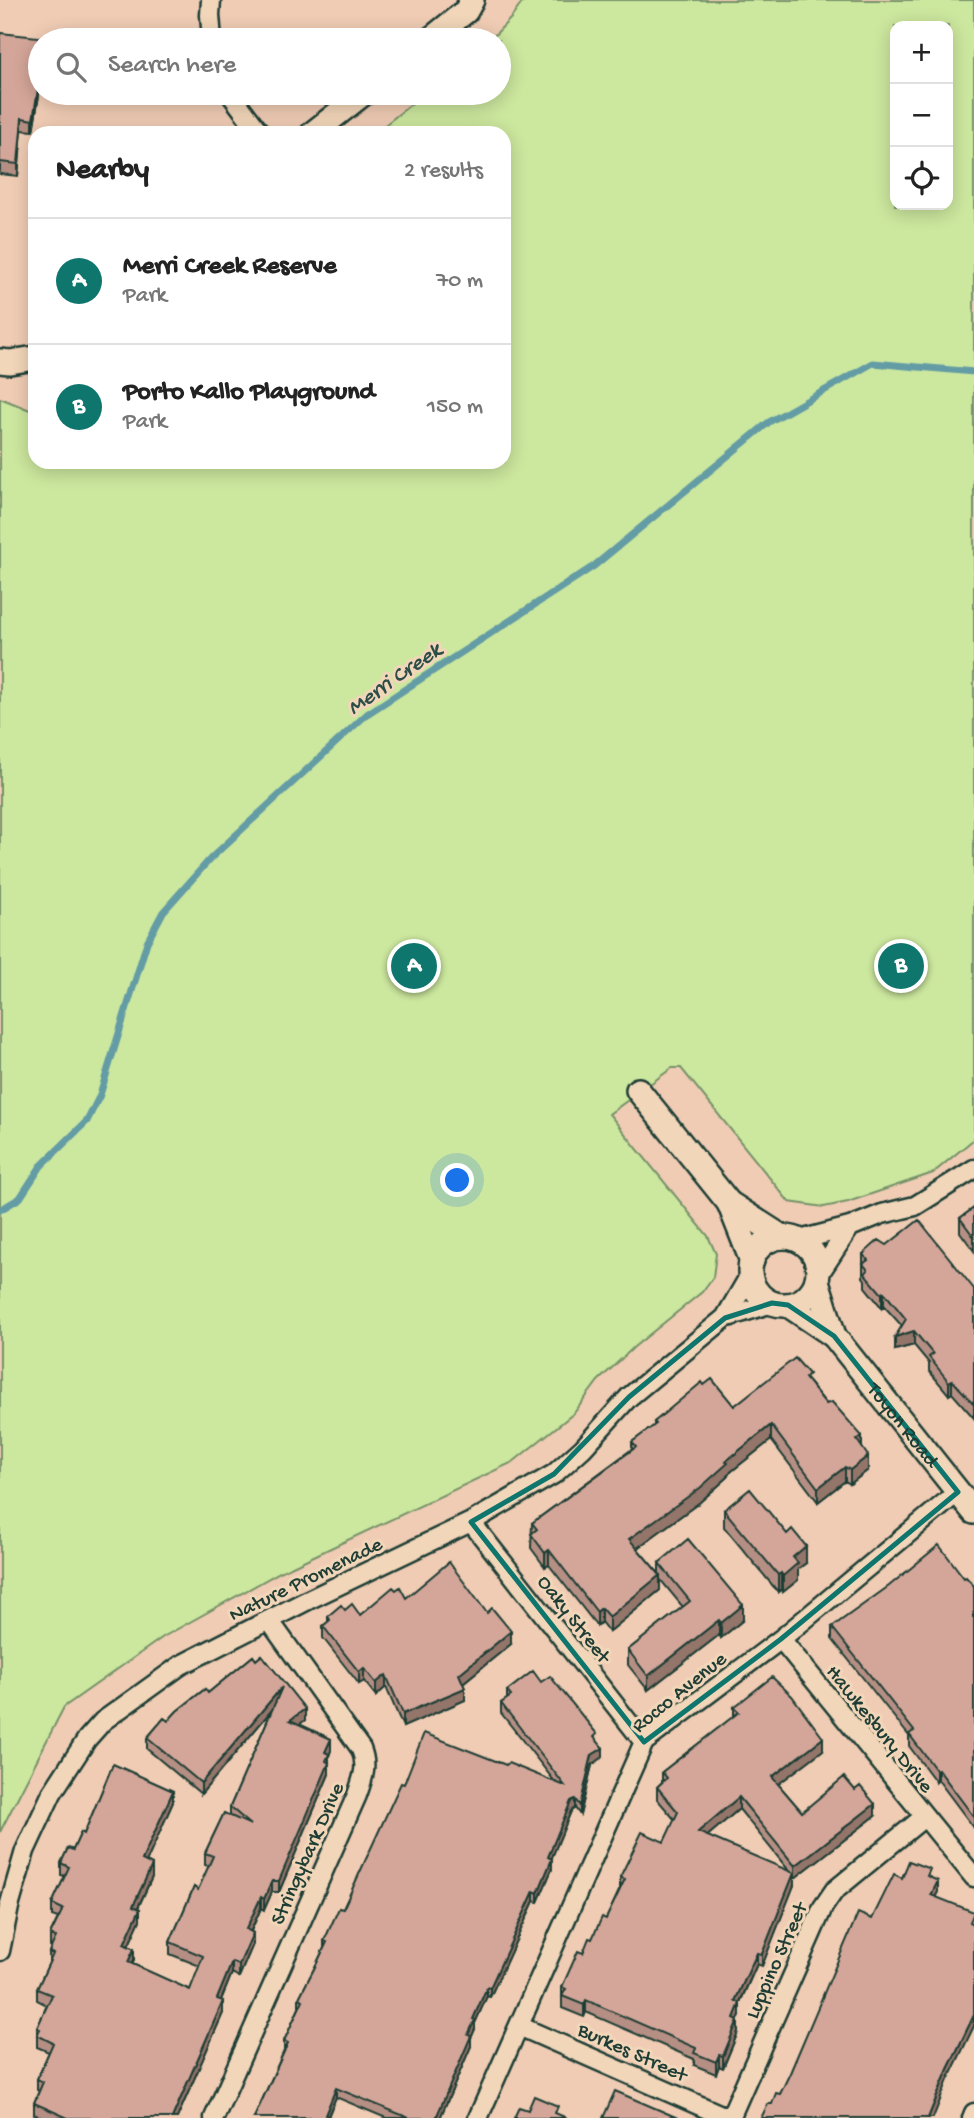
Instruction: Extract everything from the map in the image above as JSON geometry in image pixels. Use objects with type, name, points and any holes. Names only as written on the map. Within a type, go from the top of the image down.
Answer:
[{"type":"street","points":[[211,0],[212,28]]},
{"type":"street","points":[[445,28],[466,11],[472,0]]},
{"type":"street","points":[[239,105],[255,126]]},
{"type":"street","points":[[322,126],[349,105]]},
{"type":"street","points":[[0,361],[28,359]]},
{"type":"street","points":[[638,1090],[729,1203],[757,1292],[780,1304],[806,1297],[850,1227]]},
{"type":"street","points":[[751,1268],[763,1244],[850,1227],[882,1214],[915,1206],[974,1169]]},
{"type":"street","points":[[729,1203],[815,1255],[818,1278]]},
{"type":"street","name":"Nature Promenade","points":[[0,1951],[25,1851],[52,1793],[87,1738],[103,1721],[181,1665],[471,1522],[554,1474],[583,1448],[629,1396],[725,1318],[751,1268]]},
{"type":"street","name":"Toyon Road","points":[[818,1278],[834,1336]]},
{"type":"street","name":"Nature Promenade","points":[[725,1318],[780,1304]]},
{"type":"street","name":"Toyon Road","points":[[780,1304],[834,1336],[974,1512]]},
{"type":"street","name":"Rocco Avenue","points":[[478,2118],[644,1742],[781,1640],[958,1492]]},
{"type":"street","name":"Oaky Street","points":[[471,1522],[644,1742]]},
{"type":"street","name":"Stringybark Drive","points":[[214,2118],[357,1795],[365,1770],[366,1760],[361,1749],[270,1620]]},
{"type":"street","name":"Hawkesbury Drive","points":[[781,1640],[974,1877]]},
{"type":"street","name":"Luppino Street","points":[[729,2118],[823,1907],[834,1891],[924,1817]]},
{"type":"street","name":"Burkes Street","points":[[519,2026],[729,2118]]},
{"type":"street","points":[[972,2118],[974,2113]]},
{"type":"highlighted area","points":[[772,1303],[788,1305],[834,1336],[958,1492],[781,1639],[644,1742],[471,1522],[554,1474],[629,1397],[725,1318]]},
{"type":"green space","points":[[524,0],[974,0],[974,1139],[933,1173],[848,1202],[824,1207],[789,1202],[681,1068],[672,1068],[609,1114],[708,1236],[716,1254],[713,1277],[702,1292],[634,1347],[598,1381],[574,1413],[513,1462],[280,1572],[163,1637],[64,1707],[0,1832],[0,398],[28,409],[28,469],[511,469],[511,126],[384,126],[410,105],[511,105],[511,28],[501,28]]},
{"type":"building","points":[[0,33],[28,36],[28,105],[35,105],[33,120],[22,118],[18,164],[0,162]]},
{"type":"building","points":[[974,1208],[974,1237],[960,1218]]},
{"type":"building","points":[[919,1220],[974,1289],[974,1404],[952,1380],[949,1382],[929,1357],[933,1354],[914,1331],[895,1337],[906,1319],[865,1274],[868,1270],[863,1264],[868,1260],[863,1254],[879,1240],[887,1245]]},
{"type":"building","points":[[795,1358],[809,1374],[805,1378],[826,1404],[832,1402],[862,1436],[857,1440],[868,1456],[850,1470],[845,1467],[818,1488],[771,1425],[726,1461],[728,1463],[700,1488],[629,1539],[660,1575],[609,1617],[601,1608],[597,1612],[549,1550],[545,1553],[531,1534],[537,1529],[532,1523],[636,1447],[632,1442],[702,1382],[704,1385],[712,1379],[734,1406]]},
{"type":"building","points":[[750,1489],[787,1534],[792,1529],[806,1546],[793,1557],[798,1563],[783,1576],[781,1573],[778,1575],[724,1510]]},
{"type":"building","points":[[688,1539],[743,1605],[721,1623],[719,1620],[648,1676],[628,1650],[690,1601],[659,1563]]},
{"type":"building","points":[[939,1545],[964,1578],[974,1586],[974,1817],[909,1734],[914,1731],[832,1627],[889,1586]]},
{"type":"building","points":[[449,1562],[487,1613],[492,1608],[511,1631],[459,1674],[465,1688],[403,1714],[386,1675],[376,1683],[364,1668],[359,1672],[323,1626],[330,1620],[328,1616],[341,1605],[345,1610],[352,1604],[360,1615],[393,1587],[396,1590],[400,1587],[406,1598]]},
{"type":"building","points":[[262,1655],[305,1709],[290,1720],[331,1739],[325,1752],[329,1754],[326,1761],[329,1763],[279,1881],[272,1881],[264,1899],[261,1897],[246,1929],[253,1933],[239,1965],[232,1962],[217,1999],[223,2001],[172,2118],[68,2118],[34,2103],[43,2082],[37,2079],[53,2043],[37,2035],[40,2029],[37,2028],[52,1995],[37,1989],[53,1954],[49,1952],[56,1937],[50,1935],[63,1909],[52,1904],[69,1867],[61,1863],[68,1848],[73,1850],[81,1832],[84,1834],[113,1764],[173,1791],[142,1860],[152,1865],[133,1906],[140,1909],[124,1944],[134,1949],[128,1962],[190,1990],[203,1956],[170,1942],[194,1887],[198,1890],[213,1856],[205,1853],[224,1813],[251,1825],[230,1807],[282,1687],[201,1783],[147,1738],[164,1718],[168,1721],[205,1689],[208,1693],[253,1656],[256,1660]]},
{"type":"building","points":[[533,1671],[541,1682],[550,1676],[597,1734],[594,1737],[603,1748],[592,1755],[580,1806],[575,1799],[571,1801],[548,1857],[552,1859],[538,1893],[534,1891],[490,1988],[487,1987],[473,2019],[475,2020],[468,2035],[471,2036],[436,2118],[409,2118],[336,2088],[325,2115],[331,2118],[254,2118],[288,2043],[284,2041],[303,2000],[299,1998],[327,1942],[324,1941],[339,1908],[343,1909],[401,1783],[404,1784],[424,1733],[565,1786],[501,1703],[511,1696],[507,1691]]},
{"type":"building","points":[[772,1677],[792,1696],[823,1738],[772,1777],[802,1812],[844,1777],[855,1790],[860,1786],[875,1804],[795,1866],[739,1797],[698,1832],[794,1873],[762,1954],[757,1953],[735,2001],[740,2003],[734,2018],[738,2020],[723,2056],[719,2055],[716,2062],[694,2053],[696,2048],[586,2000],[584,2005],[562,1996],[566,1989],[562,1987],[578,1951],[583,1953],[602,1917],[606,1919],[625,1879],[620,1877],[642,1832],[664,1842],[678,1812],[657,1787],[667,1778],[662,1772],[739,1712],[734,1707]]},
{"type":"building","points":[[909,1861],[930,1869],[927,1876],[938,1881],[931,1895],[974,1912],[970,1922],[974,1924],[974,2015],[928,2118],[761,2118],[768,2104],[772,2104],[776,2093],[780,2094],[790,2073],[858,1913],[872,1919],[894,1874],[902,1878]]},
{"type":"building","points":[[615,2091],[678,2118],[603,2118]]},
{"type":"building","points":[[534,2096],[558,2106],[555,2113],[567,2118],[514,2118],[519,2107],[528,2110]]},
{"type":"waterway","name":"Merri Creek","points":[[0,1210],[20,1198],[41,1166],[87,1121],[100,1095],[147,942],[163,912],[211,858],[367,714],[594,566],[769,422],[873,363],[974,372]]},
{"type":"place","name":"Merri Creek Reserve","points":[[414,966]]},
{"type":"place","name":"Porto Kallo Playground","points":[[901,966]]}]
